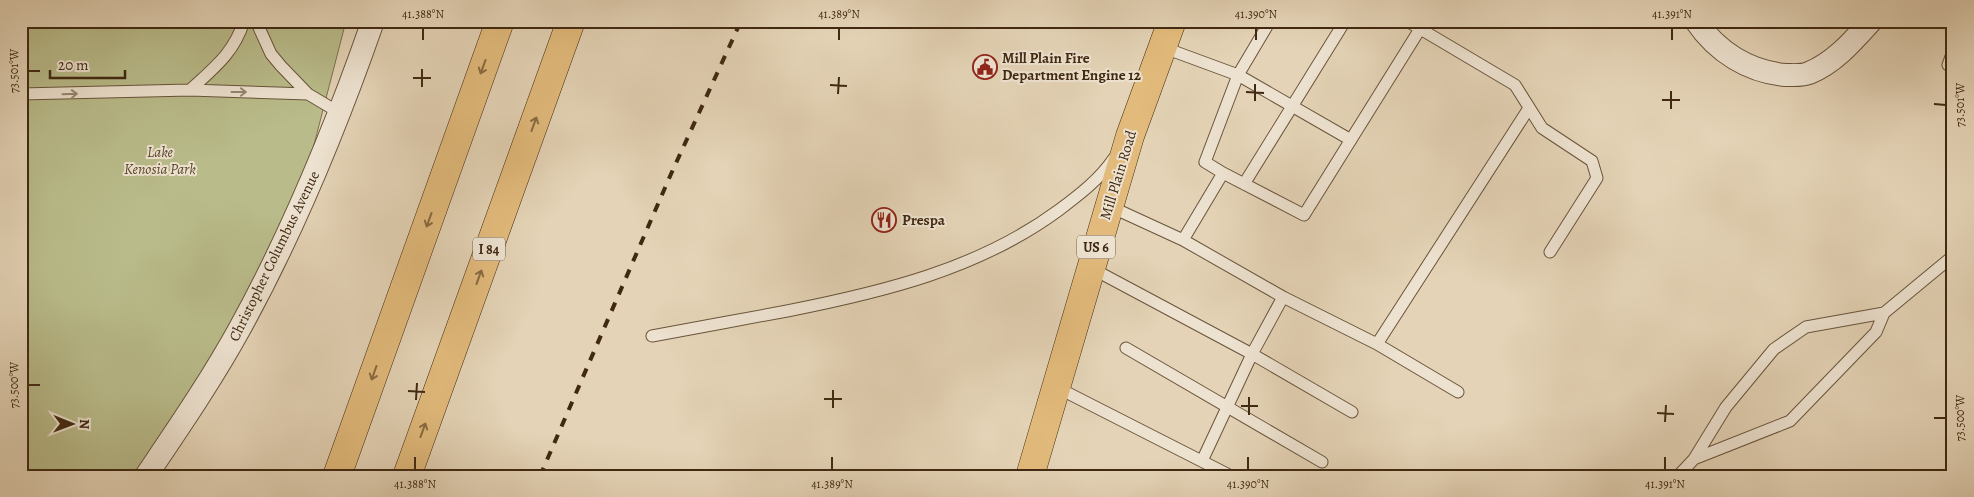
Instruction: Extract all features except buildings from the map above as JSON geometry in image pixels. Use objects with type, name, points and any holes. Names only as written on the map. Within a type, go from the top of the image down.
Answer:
[{"type":"main road","points":[[337,476],[500,21]]},
{"type":"main road","name":"I 84","points":[[407,476],[571,21]]},
{"type":"main road","name":"Mill Plain Road","points":[[1030,476],[1130,136],[1172,21]]},
{"type":"street","name":"Christopher Columbus Avenue","points":[[146,476],[216,368],[258,294],[310,185],[340,113],[373,21]]},
{"type":"street","points":[[1696,21],[1707,37],[1743,64],[1758,70],[1791,75],[1806,74],[1821,67],[1839,53],[1871,21]]},
{"type":"lane","points":[[190,90],[231,51],[237,42],[244,21]]},
{"type":"lane","points":[[256,21],[271,54],[308,94],[340,113]]},
{"type":"lane","points":[[1270,21],[1238,75],[1205,162],[1222,173],[1304,215],[1420,29]]},
{"type":"lane","points":[[1244,184],[1345,21]]},
{"type":"lane","points":[[1408,21],[1515,85],[1542,128],[1592,161],[1597,178],[1550,252]]},
{"type":"lane","points":[[1161,47],[1238,75],[1351,140]]},
{"type":"lane","points":[[1948,65],[1953,51]]},
{"type":"lane","points":[[21,94],[190,90],[308,94]]},
{"type":"lane","points":[[1377,344],[1528,108]]},
{"type":"lane","points":[[652,336],[858,297],[935,275],[1016,237],[1045,220],[1078,196],[1108,168],[1130,136]]},
{"type":"lane","points":[[1183,240],[1222,173]]},
{"type":"lane","points":[[1109,206],[1183,240],[1283,297],[1377,344],[1458,392]]},
{"type":"lane","points":[[1694,459],[1790,421],[1876,332],[1884,313],[1953,256]]},
{"type":"lane","points":[[1090,267],[1252,354],[1352,412]]},
{"type":"lane","points":[[1202,460],[1252,354],[1283,297]]},
{"type":"lane","points":[[1678,476],[1694,459],[1726,407],[1774,349],[1806,328],[1884,313]]},
{"type":"lane","points":[[1126,348],[1322,462]]},
{"type":"lane","points":[[1056,387],[1231,476]]},
{"type":"green space","name":"Lake Kenosia Park","points":[[21,21],[346,21],[309,164],[229,361],[156,476],[21,476]]},
{"type":"railway","points":[[540,476],[671,174],[741,21]]},
{"type":"place","name":"Mill Plain Fire Department Engine 12","points":[[985,67]]},
{"type":"place","name":"Prespa","points":[[884,220]]}]
